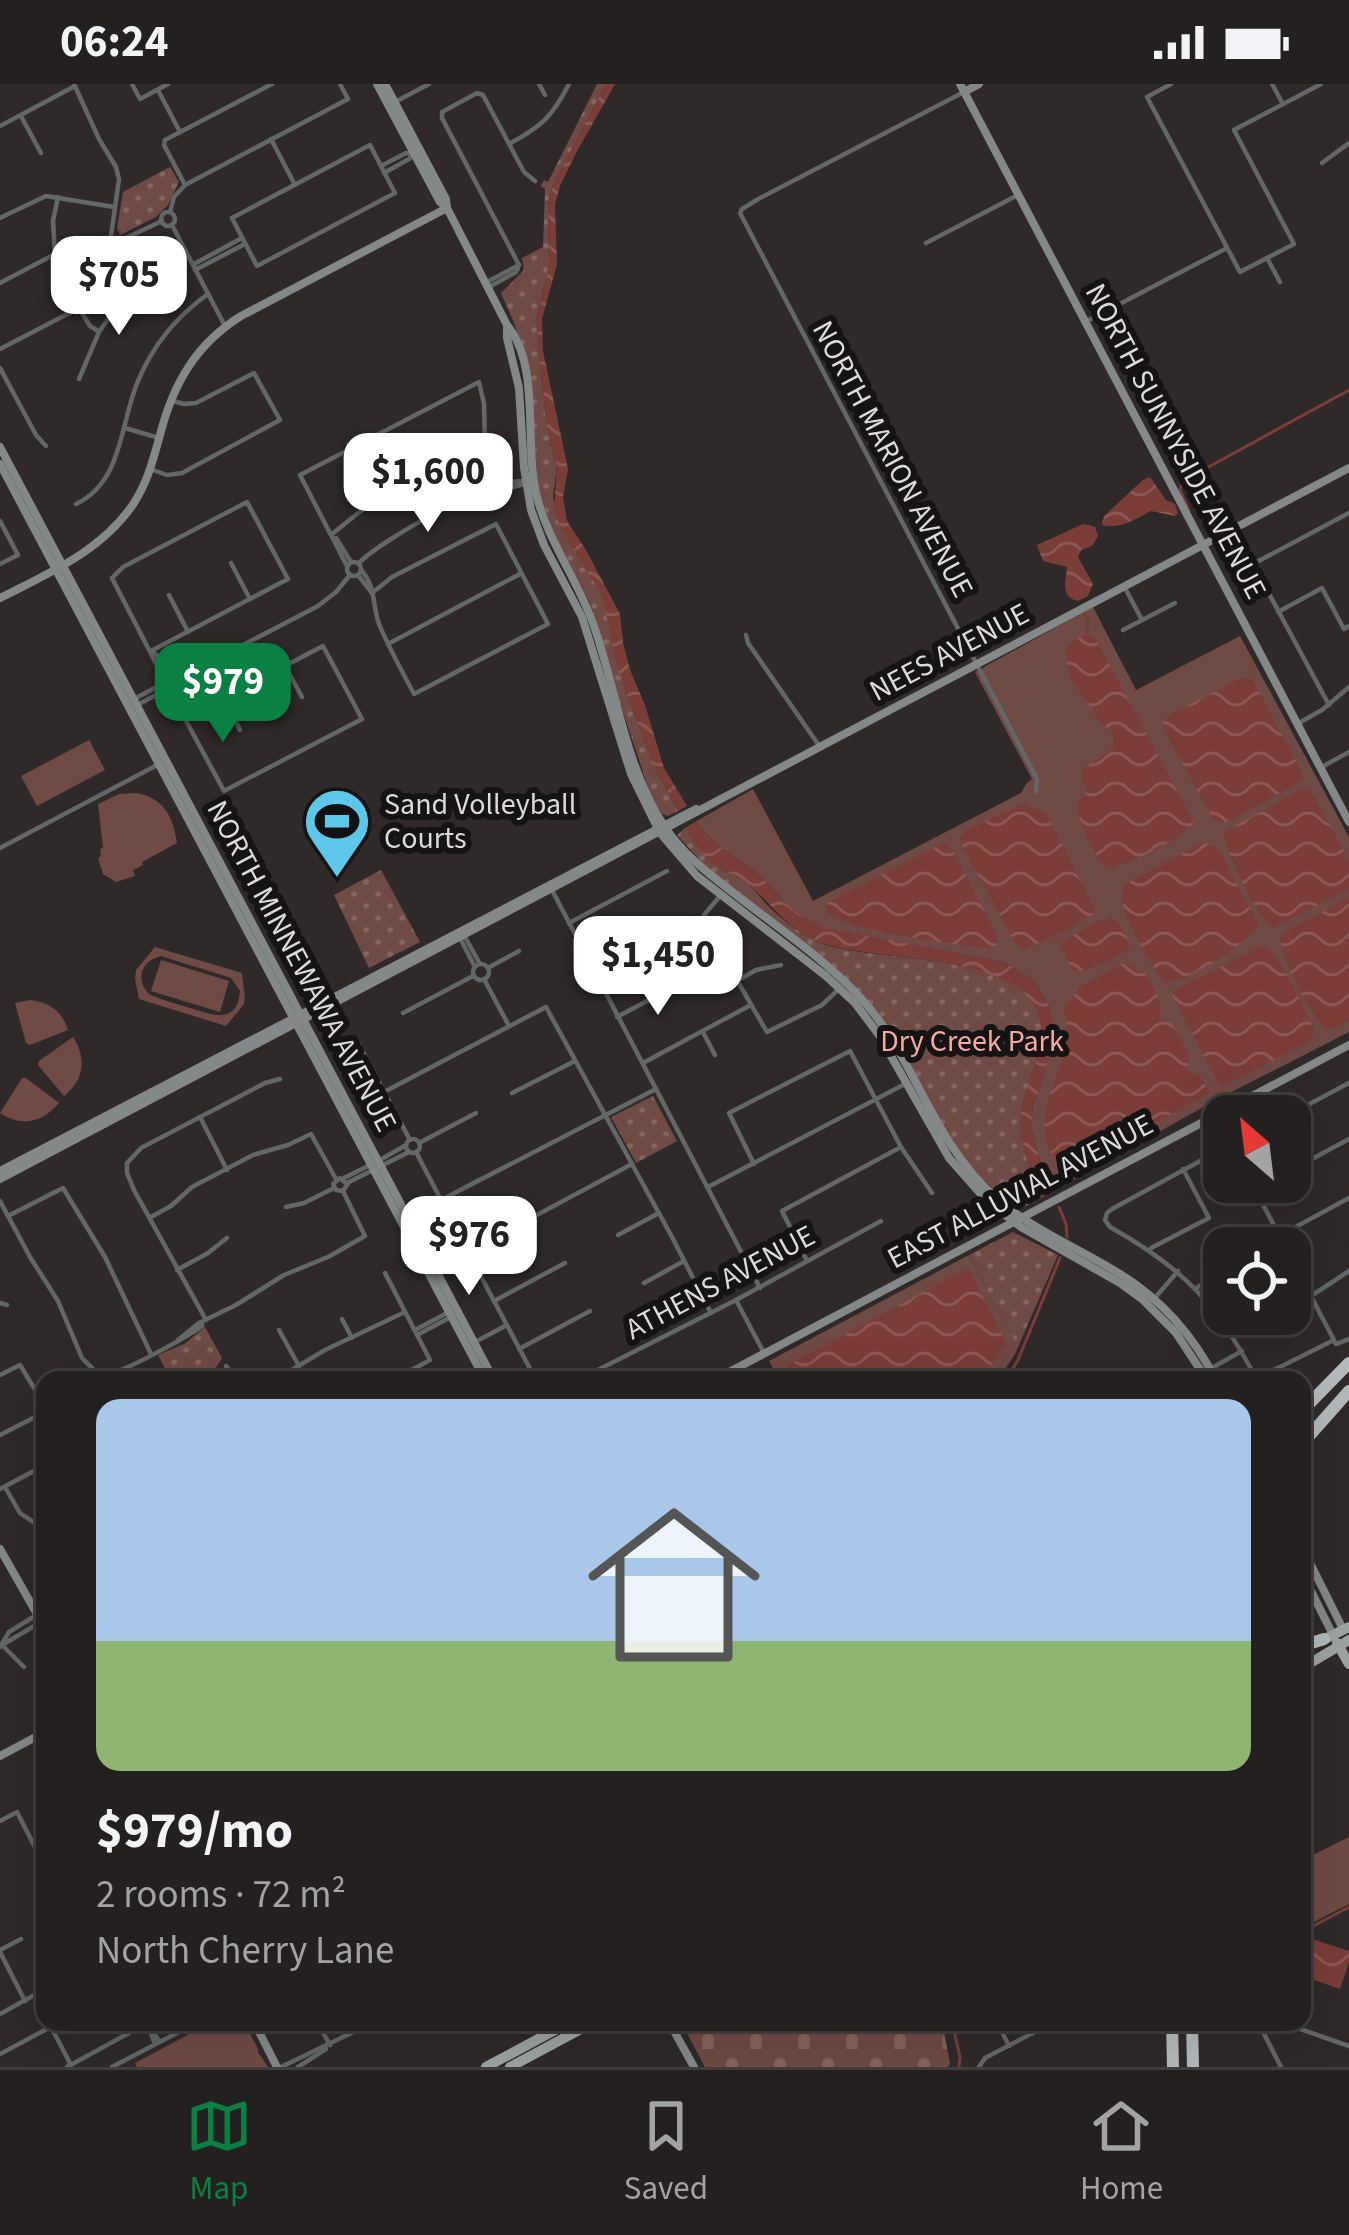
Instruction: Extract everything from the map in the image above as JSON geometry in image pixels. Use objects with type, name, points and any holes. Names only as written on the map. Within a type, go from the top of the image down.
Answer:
[{"type":"highway","points":[[1311,1402],[1349,1363]]},
{"type":"highway","points":[[1311,1434],[1349,1391]]},
{"type":"highway","points":[[1311,1646],[1342,1637]]},
{"type":"highway","points":[[1172,2031],[1173,2067]]},
{"type":"highway","points":[[1192,2031],[1193,2067]]},
{"type":"main road","points":[[381,84],[446,199],[507,325],[529,482],[595,628],[634,761],[662,828],[697,876],[843,986],[870,1022],[949,1158],[988,1202],[1135,1293],[1166,1321],[1206,1371]]},
{"type":"main road","points":[[962,88],[979,84]]},
{"type":"main road","name":"NORTH SUNNYSIDE AVENUE","points":[[962,88],[1349,821]]},
{"type":"main road","points":[[0,598],[86,551],[122,519],[152,469],[170,400],[191,361],[225,326],[447,208]]},
{"type":"main road","name":"NORTH MINNEWAWA AVENUE","points":[[0,447],[114,679],[485,1371]]},
{"type":"main road","name":"NORTH MINNEWAWA AVENUE","points":[[0,464],[135,702],[162,762]]},
{"type":"main road","name":"NEES AVENUE","points":[[298,1020],[1349,468]]},
{"type":"main road","points":[[114,679],[151,732]]},
{"type":"main road","points":[[662,828],[843,986],[886,1031],[940,1131]]},
{"type":"main road","points":[[0,1175],[298,1020]]},
{"type":"main road","points":[[0,1175],[109,1123],[298,1020]]},
{"type":"main road","name":"EAST ALLUVIAL AVENUE","points":[[1255,1095],[1349,1045]]},
{"type":"main road","points":[[109,1123],[175,1080]]},
{"type":"main road","points":[[906,1083],[971,1173],[1017,1220],[1121,1275],[1154,1298],[1182,1327],[1207,1371]]},
{"type":"main road","name":"EAST ALLUVIAL AVENUE","points":[[731,1371],[1203,1123]]},
{"type":"main road","name":"NORTH MINNEWAWA AVENUE","points":[[376,1165],[451,1314],[471,1344]]},
{"type":"main road","points":[[1113,1279],[1154,1298]]},
{"type":"main road","points":[[0,1545],[36,1611]]},
{"type":"main road","points":[[1311,1566],[1349,1664]]},
{"type":"main road","points":[[1311,1571],[1319,1582]]},
{"type":"main road","points":[[1311,1587],[1342,1637]]},
{"type":"main road","points":[[1311,1661],[1342,1637]]},
{"type":"main road","points":[[0,1756],[36,1737]]},
{"type":"main road","points":[[259,2031],[279,2067]]},
{"type":"main road","points":[[511,2060],[556,2031]]},
{"type":"main road","points":[[489,2067],[574,2031]]},
{"type":"main road","points":[[674,2031],[694,2067]]},
{"type":"street","points":[[132,84],[140,99],[168,84]]},
{"type":"street","points":[[184,185],[164,142],[272,84]]},
{"type":"street","points":[[170,212],[184,185],[348,100],[340,84]]},
{"type":"street","points":[[392,104],[429,84]]},
{"type":"street","points":[[538,84],[544,95]]},
{"type":"street","points":[[509,144],[551,117],[569,84]]},
{"type":"street","points":[[1171,84],[1147,97],[1240,272],[1294,244],[1234,130],[1321,84]]},
{"type":"street","points":[[1272,84],[1282,104]]},
{"type":"street","points":[[0,126],[74,85],[116,167],[119,179],[112,241],[133,284],[99,332],[79,379]]},
{"type":"street","name":"NORTH MARION AVENUE","points":[[962,88],[740,213],[1037,778],[1036,791]]},
{"type":"street","points":[[158,90],[180,133]]},
{"type":"street","points":[[487,285],[516,272],[519,265],[441,114],[481,94],[524,172],[535,181]]},
{"type":"street","points":[[20,115],[40,153]]},
{"type":"street","points":[[271,139],[295,185]]},
{"type":"street","points":[[1322,163],[1349,143]]},
{"type":"street","points":[[370,146],[383,170],[395,193],[257,266],[232,218],[370,146]]},
{"type":"street","points":[[383,170],[417,152]]},
{"type":"street","points":[[926,243],[1018,195]]},
{"type":"street","points":[[0,218],[41,197],[114,207]]},
{"type":"street","points":[[0,283],[55,254],[53,221],[58,197]]},
{"type":"street","points":[[112,241],[170,212]]},
{"type":"street","points":[[170,212],[176,219],[172,225]]},
{"type":"street","points":[[162,220],[172,225]]},
{"type":"street","points":[[172,225],[225,326]]},
{"type":"street","points":[[194,267],[244,241]]},
{"type":"street","points":[[1085,322],[1227,248]]},
{"type":"street","points":[[1267,258],[1280,282]]},
{"type":"street","points":[[76,504],[91,496],[106,476],[134,391],[155,347],[208,294]]},
{"type":"street","points":[[0,349],[79,308],[89,326],[99,332]]},
{"type":"street","points":[[152,469],[167,475],[182,473],[280,420],[246,365]]},
{"type":"street","points":[[0,368],[46,446]]},
{"type":"street","points":[[170,400],[196,404],[253,374]]},
{"type":"street","points":[[332,534],[362,510],[485,446],[478,382],[300,475],[332,534],[354,569],[371,582],[372,592],[377,617],[414,694],[548,624],[501,528],[493,524],[372,592]]},
{"type":"street","points":[[125,428],[159,438]]},
{"type":"street","points":[[135,702],[318,606],[368,553],[390,539],[476,494],[518,480],[529,482]]},
{"type":"street","points":[[151,651],[288,579],[247,502],[123,567],[112,578],[151,651],[157,654],[169,684],[187,712],[186,718],[224,791],[362,719],[323,646],[186,718]]},
{"type":"street","points":[[1329,705],[1253,564],[1349,513]]},
{"type":"street","points":[[0,564],[18,555],[1,525]]},
{"type":"street","points":[[231,562],[250,598]]},
{"type":"street","points":[[388,644],[520,574]]},
{"type":"street","points":[[1124,588],[1142,620]]},
{"type":"street","points":[[1278,612],[1322,588],[1347,627]]},
{"type":"street","points":[[169,595],[188,632]]},
{"type":"street","points":[[1123,630],[1175,603]]},
{"type":"street","points":[[746,635],[820,747]]},
{"type":"street","points":[[285,665],[302,698]]},
{"type":"street","points":[[1297,724],[1349,687]]},
{"type":"street","points":[[224,698],[241,730]]},
{"type":"street","points":[[1320,768],[1349,752]]},
{"type":"street","points":[[0,848],[162,762]]},
{"type":"street","points":[[569,923],[667,872]]},
{"type":"street","points":[[550,888],[760,1288]]},
{"type":"street","points":[[720,896],[704,914],[766,1032],[822,1005],[843,986]]},
{"type":"street","points":[[403,1013],[473,976],[477,965],[461,934]]},
{"type":"street","points":[[592,970],[654,938]]},
{"type":"street","points":[[477,965],[488,968],[519,951]]},
{"type":"street","points":[[736,981],[756,970],[781,965]]},
{"type":"street","points":[[473,976],[484,979],[488,968]]},
{"type":"street","points":[[484,979],[509,1026]]},
{"type":"street","points":[[617,1017],[679,984]]},
{"type":"street","points":[[384,1092],[545,1006],[711,1313]]},
{"type":"street","points":[[643,1063],[750,1006]]},
{"type":"street","points":[[703,1031],[715,1055]]},
{"type":"street","points":[[356,1039],[442,1200],[656,1089]]},
{"type":"street","points":[[754,1164],[729,1113],[850,1051],[901,1147],[932,1193]]},
{"type":"street","points":[[512,1093],[574,1061]]},
{"type":"street","points":[[204,1322],[124,1162],[141,1148],[280,1079]]},
{"type":"street","points":[[708,1187],[906,1083]]},
{"type":"street","points":[[1311,1103],[1349,1083]]},
{"type":"street","points":[[286,1207],[334,1188],[476,1113]]},
{"type":"street","points":[[200,1117],[227,1170]]},
{"type":"street","points":[[118,1371],[284,1275],[365,1236],[342,1183],[311,1134],[261,1151],[192,1187],[151,1217]]},
{"type":"street","points":[[1311,1159],[1349,1139]]},
{"type":"street","points":[[807,1261],[782,1211],[901,1147]]},
{"type":"street","points":[[1203,1159],[1106,1216],[1110,1227],[1149,1249],[1203,1297]]},
{"type":"street","points":[[531,1371],[468,1252],[632,1164]]},
{"type":"street","points":[[1149,1249],[1209,1218],[1183,1169]]},
{"type":"street","points":[[8,1216],[62,1188],[105,1257],[151,1354]]},
{"type":"street","points":[[1296,1227],[1349,1198]]},
{"type":"street","points":[[0,1201],[49,1283],[82,1358],[94,1370],[105,1371]]},
{"type":"street","points":[[618,1235],[659,1214]]},
{"type":"street","name":"ATHENS AVENUE","points":[[596,1371],[881,1221]]},
{"type":"street","points":[[177,1270],[227,1238]]},
{"type":"street","points":[[644,1283],[685,1261]]},
{"type":"street","points":[[494,1300],[565,1263]]},
{"type":"street","points":[[1154,1298],[1178,1271]]},
{"type":"street","points":[[1336,1342],[1311,1296],[1349,1271]]},
{"type":"street","points":[[385,1274],[430,1360],[410,1371]]},
{"type":"street","points":[[1196,1288],[1203,1284]]},
{"type":"street","points":[[736,1300],[764,1353]]},
{"type":"street","points":[[290,1371],[405,1312]]},
{"type":"street","points":[[519,1349],[590,1312]]},
{"type":"street","points":[[416,1333],[451,1314]]},
{"type":"street","points":[[342,1319],[352,1338]]},
{"type":"street","points":[[471,1344],[507,1325]]},
{"type":"street","points":[[279,1330],[299,1366]]},
{"type":"street","points":[[1231,1335],[1253,1371]]},
{"type":"street","points":[[1274,1371],[1349,1339]]},
{"type":"street","points":[[1215,1371],[1242,1352]]},
{"type":"street","points":[[0,1375],[20,1366],[36,1394]]},
{"type":"street","points":[[226,1366],[230,1371]]},
{"type":"street","points":[[0,1435],[36,1414]]},
{"type":"street","points":[[36,1470],[2,1488],[20,1513],[36,1524]]},
{"type":"street","points":[[24,1667],[1,1646],[36,1626]]},
{"type":"street","points":[[0,1821],[17,1812],[36,1843]]},
{"type":"street","points":[[21,1939],[0,1951],[26,2001]]},
{"type":"street","points":[[0,2014],[36,1995]]},
{"type":"street","points":[[0,2054],[43,2031]]},
{"type":"street","points":[[53,2031],[69,2066],[132,2031]]},
{"type":"street","points":[[154,2031],[158,2043]]},
{"type":"street","points":[[112,2067],[181,2031]]},
{"type":"street","points":[[322,2031],[330,2045]]},
{"type":"street","points":[[279,2067],[357,2031]]},
{"type":"street","points":[[1002,2031],[1009,2045]]},
{"type":"street","points":[[979,2067],[982,2060],[1036,2031]]},
{"type":"street","points":[[1262,2031],[1281,2067]]},
{"type":"street","points":[[1306,2031],[1349,2046]]},
{"type":"street","points":[[298,2067],[330,2045]]},
{"type":"green space","points":[[597,84],[606,84],[553,185],[548,204],[549,264],[537,319],[539,354],[547,428],[557,466],[553,497],[559,524],[604,598],[624,687],[654,766],[678,811],[668,816],[650,793],[589,601],[550,526],[538,488],[530,382],[501,293],[524,270],[522,258],[543,247],[545,189],[541,186],[544,180],[548,182]]},
{"type":"green space","points":[[170,167],[179,182],[168,205],[156,217],[120,235],[123,192]]},
{"type":"green space","points":[[1093,607],[1136,690],[1240,636],[1349,837],[1349,1032],[1226,1095],[1203,1095],[1203,1107],[1055,1190],[1040,1161],[1031,1127],[1044,1076],[1050,1008],[1034,981],[1004,962],[825,929],[795,912],[695,822],[753,789],[813,901],[1021,793],[1032,779],[975,672]]},
{"type":"green space","points":[[89,740],[105,770],[37,806],[21,776]]},
{"type":"green space","points":[[137,793],[166,810],[177,843],[142,862],[133,870],[135,876],[116,882],[103,874],[98,858],[103,848],[98,804],[119,794]]},
{"type":"green space","name":"Dry Creek Park","points":[[686,827],[720,868],[744,880],[781,918],[816,941],[846,950],[966,967],[1017,986],[1033,1002],[1042,1031],[1021,1129],[1043,1197],[1016,1208],[981,1177],[958,1151],[865,997],[707,868],[677,835]]},
{"type":"green space","points":[[381,870],[420,942],[369,968],[334,895]]},
{"type":"green space","points":[[155,947],[242,973],[244,1003],[226,1026],[139,999],[136,970]],"holes":[[[161,956],[231,978],[240,991],[238,1002],[234,1010],[221,1015],[149,994],[141,977],[145,966]]]},
{"type":"green space","points":[[161,960],[229,981],[220,1012],[151,991]]},
{"type":"green space","points":[[30,1000],[54,1009],[68,1030],[26,1043],[15,1003]]},
{"type":"green space","points":[[73,1037],[81,1069],[64,1096],[38,1065]]},
{"type":"green space","points":[[22,1078],[59,1103],[31,1121],[0,1113]]},
{"type":"green space","points":[[653,1096],[677,1141],[636,1163],[611,1117]]},
{"type":"green space","points":[[1013,1232],[1058,1255],[1004,1371],[997,1371],[1015,1342],[969,1255]]},
{"type":"green space","points":[[969,1255],[1015,1342],[997,1371],[775,1371],[769,1361]]},
{"type":"green space","points":[[205,1327],[222,1358],[218,1371],[166,1371],[158,1355],[184,1344]]},
{"type":"green space","points":[[1349,1837],[1349,1904],[1311,1923],[1311,1856]]},
{"type":"green space","points":[[195,2031],[249,2031],[268,2067],[137,2067],[135,2063]]},
{"type":"green space","points":[[686,2031],[944,2031],[950,2063],[948,2067],[705,2067]]},
{"type":"water","points":[[606,84],[615,84],[576,153],[555,205],[557,264],[542,319],[543,351],[568,469],[563,497],[567,521],[620,614],[630,670],[664,768],[687,806],[678,811],[654,766],[624,687],[603,598],[554,510],[557,466],[547,428],[537,319],[549,264],[548,205],[553,185]]},
{"type":"water","points":[[1150,477],[1166,500],[1175,504],[1175,516],[1151,511],[1121,525],[1102,525],[1104,516]]},
{"type":"water","points":[[1083,524],[1095,527],[1098,536],[1078,557],[1093,584],[1088,596],[1078,601],[1066,592],[1067,567],[1043,561],[1037,545]]},
{"type":"water","points":[[1095,638],[1194,823],[1156,849],[1112,867],[1099,860],[1078,807],[1087,790],[1082,770],[1112,749],[1114,740],[1111,729],[1103,726],[1070,676],[1065,651],[1075,640]]},
{"type":"water","points":[[1243,677],[1252,679],[1303,780],[1219,823],[1163,722]]},
{"type":"water","points":[[1302,789],[1311,791],[1349,861],[1349,889],[1273,928],[1243,884],[1224,832]]},
{"type":"water","points":[[1022,804],[1046,813],[1096,912],[1023,950],[1014,942],[959,839],[964,832]]},
{"type":"water","points":[[695,822],[795,912],[825,928],[1004,962],[1034,981],[1050,1008],[1055,1030],[1031,1127],[1040,1161],[1055,1190],[1043,1197],[1022,1139],[1023,1103],[1042,1031],[1033,1003],[1017,987],[967,967],[847,949],[812,939],[745,881],[705,856],[686,827]]},
{"type":"water","points":[[1204,842],[1219,850],[1259,926],[1216,960],[1165,983],[1132,928],[1123,890],[1132,880]]},
{"type":"water","points":[[944,843],[998,937],[990,949],[879,931],[826,911],[830,901]]},
{"type":"water","points":[[1349,898],[1349,1021],[1327,1031],[1298,987],[1280,938]]},
{"type":"water","points":[[1111,918],[1124,932],[1129,949],[1094,967],[1073,971],[1059,944]]},
{"type":"water","points":[[1264,945],[1298,996],[1314,1029],[1311,1041],[1219,1084],[1172,995]]},
{"type":"water","points":[[1126,962],[1144,971],[1159,999],[1159,1017],[1172,1024],[1188,1053],[1186,1069],[1201,1077],[1209,1093],[1076,1165],[1060,1163],[1049,1150],[1045,1119],[1067,1037],[1064,1009],[1081,986]]},
{"type":"water","points":[[968,1268],[1006,1343],[988,1371],[786,1371],[788,1365]]},
{"type":"water","points":[[1311,1939],[1349,1951],[1340,1989],[1311,1979]]},
{"type":"waterway","points":[[1189,511],[1180,490],[1183,481],[1349,390]]},
{"type":"waterway","points":[[1084,613],[1086,638]]},
{"type":"waterway","points":[[1059,1207],[1067,1237]]},
{"type":"waterway","points":[[1011,1371],[1060,1258]]},
{"type":"waterway","points":[[1311,1927],[1349,1907]]},
{"type":"waterway","points":[[954,2031],[959,2067]]},
{"type":"place","name":"Sand Volleyball Courts","points":[[337,880]]}]
